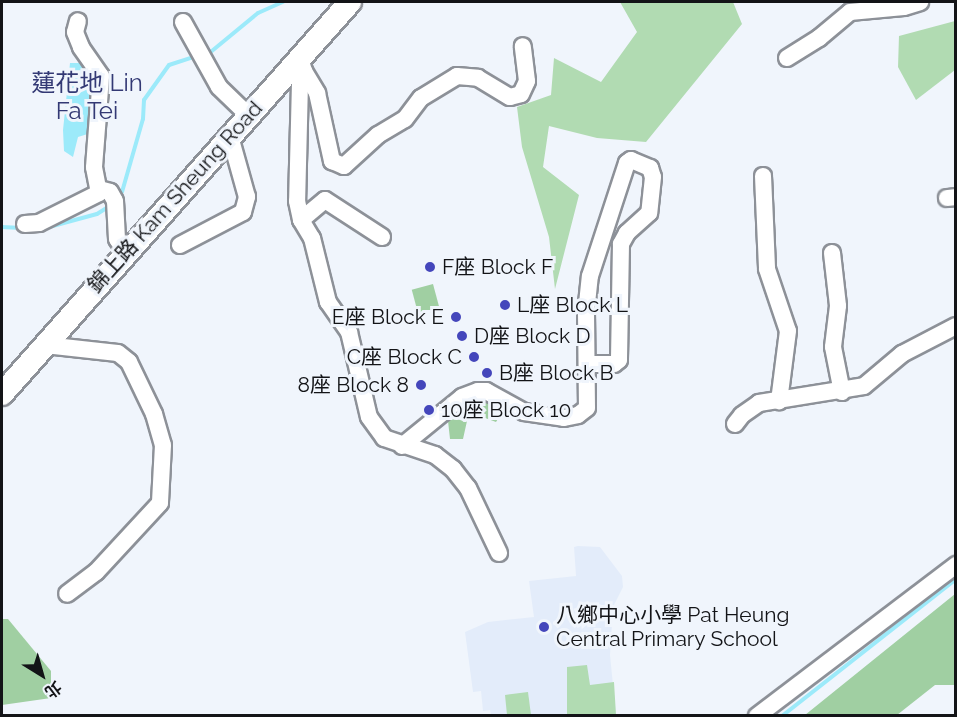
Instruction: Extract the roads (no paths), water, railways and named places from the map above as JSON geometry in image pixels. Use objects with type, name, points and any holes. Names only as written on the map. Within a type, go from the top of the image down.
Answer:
[{"type":"main road","name":"錦上路 Kam Sheung Road","points":[[2,394],[248,115],[302,64],[350,2]]},
{"type":"street","points":[[787,58],[850,12],[904,7],[920,2]]},
{"type":"street","points":[[25,224],[39,223],[96,197],[99,189],[94,167],[101,76],[81,47],[75,32],[78,21]]},
{"type":"street","points":[[183,22],[219,87],[248,115]]},
{"type":"street","points":[[302,64],[317,93],[332,161],[344,166],[378,135],[405,119],[421,98],[457,76],[478,78],[510,97],[521,94],[527,81],[523,46]]},
{"type":"street","points":[[302,64],[297,201],[301,220],[312,238],[328,302],[350,332],[372,423],[384,438],[402,446],[435,455],[460,476],[499,553]]},
{"type":"street","points":[[180,245],[243,212],[247,197],[230,136]]},
{"type":"street","points":[[402,446],[462,398],[478,391],[486,391],[524,412],[564,418],[578,415],[589,400],[587,364],[590,276],[631,160],[650,168],[653,177],[649,213],[627,233],[621,244],[619,360],[614,364],[587,364]]},
{"type":"street","points":[[763,176],[767,270],[788,331],[779,401]]},
{"type":"street","points":[[99,189],[110,192],[115,201],[117,239],[126,253]]},
{"type":"street","points":[[301,220],[325,200],[382,237]]},
{"type":"street","points":[[832,253],[838,306],[832,347],[842,392]]},
{"type":"street","points":[[735,424],[742,415],[759,403],[842,392],[864,386],[902,354],[956,326]]},
{"type":"street","points":[[45,345],[118,353],[129,362],[154,414],[163,445],[160,503],[96,572],[67,594]]},
{"type":"street","points":[[757,716],[956,565]]},
{"type":"water","points":[[70,63],[90,63],[96,74],[94,132],[78,137],[73,157],[64,151],[63,130]]},
{"type":"waterway","points":[[207,55],[258,13],[283,2]]},
{"type":"waterway","points":[[122,192],[143,119],[144,100],[169,65],[191,58]]},
{"type":"waterway","points":[[38,230],[97,214],[110,206]]},
{"type":"waterway","points":[[2,227],[22,228]]},
{"type":"waterway","points":[[782,716],[956,579]]},
{"type":"place","name":"F座 Block F","points":[[430,267]]},
{"type":"place","name":"L座 Block L","points":[[505,305]]},
{"type":"place","name":"E座 Block E","points":[[456,317]]},
{"type":"place","name":"D座 Block D","points":[[462,336]]},
{"type":"place","name":"C座 Block C","points":[[474,357]]},
{"type":"place","name":"B座 Block B","points":[[487,373]]},
{"type":"place","name":"8座 Block 8","points":[[421,385]]},
{"type":"place","name":"10座 Block 10","points":[[429,410]]},
{"type":"place","name":"八鄉中心小學 Pat Heung Central Primary School","points":[[544,627]]},
{"type":"district","name":"蓮花地 Lin Fa Tei","points":[[87,97]]}]
